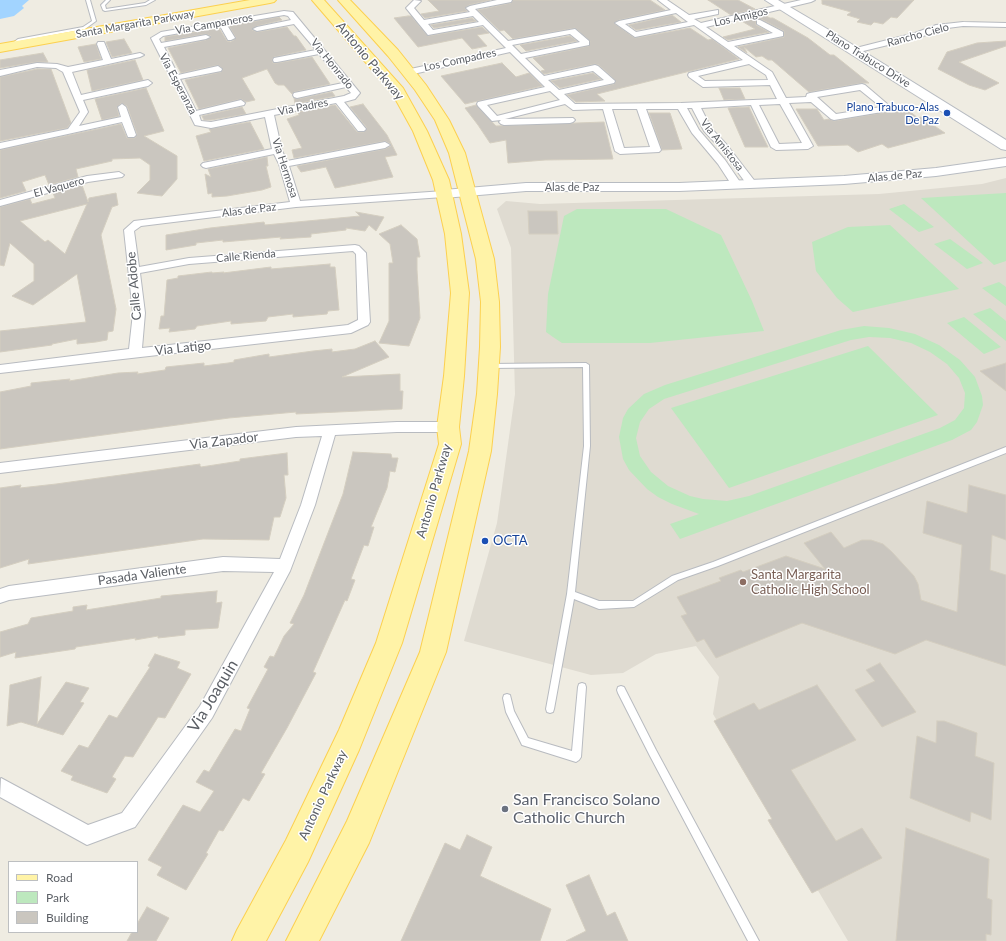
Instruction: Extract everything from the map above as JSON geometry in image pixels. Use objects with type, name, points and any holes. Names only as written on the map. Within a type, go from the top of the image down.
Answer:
[{"type":"main road","name":"Santa Margarita Parkway","points":[[0,38],[220,0]]},
{"type":"main road","name":"Santa Margarita Parkway","points":[[5,47],[270,0]]},
{"type":"main road","name":"Antonio Parkway","points":[[248,941],[297,851],[349,740],[389,642],[450,444],[448,426],[454,376],[460,293],[457,259],[444,194],[432,156],[398,91],[318,0]]},
{"type":"main road","name":"Antonio Parkway","points":[[302,941],[358,832],[433,652],[480,451],[489,366],[490,302],[485,259],[457,153],[442,120],[409,72],[344,0]]},
{"type":"main road","name":"Plano Trabuco Drive","points":[[770,0],[790,4],[865,51],[1006,146]]},
{"type":"main road","name":"Plano Trabuco Drive","points":[[865,51],[1006,132]]},
{"type":"main road","name":"Alas de Paz","points":[[444,194],[526,187],[678,187],[844,180],[936,172],[1006,162]]},
{"type":"street","points":[[475,13],[470,8],[488,2],[508,0]]},
{"type":"street","points":[[662,0],[769,74],[808,146],[776,147],[754,103]]},
{"type":"street","name":"Los Amigos","points":[[693,22],[811,0]]},
{"type":"street","points":[[417,1],[410,8],[431,33],[484,23]]},
{"type":"street","points":[[677,11],[619,23],[635,35],[693,22],[715,12]]},
{"type":"street","name":"Via Honrado","points":[[284,13],[290,14],[356,93],[352,97],[338,100],[360,129]]},
{"type":"street","name":"Via Campaneros","points":[[158,46],[155,38],[161,34],[284,13]]},
{"type":"street","points":[[422,23],[475,13]]},
{"type":"street","name":"Via Amistosa","points":[[475,13],[519,57],[573,107],[681,106],[813,99],[834,117],[888,108],[862,87],[810,96],[813,99]]},
{"type":"street","points":[[257,29],[296,21]]},
{"type":"street","points":[[727,45],[780,34],[760,22]]},
{"type":"street","points":[[222,23],[232,38]]},
{"type":"street","points":[[964,24],[972,29]]},
{"type":"street","name":"Rancho Cielo","points":[[865,51],[940,27],[964,24],[1006,25]]},
{"type":"street","points":[[940,27],[948,33]]},
{"type":"street","name":"Rancho Cielo","points":[[865,51],[972,29],[1006,28]]},
{"type":"street","points":[[509,46],[572,31],[586,43],[519,57]]},
{"type":"street","points":[[158,46],[206,36]]},
{"type":"street","points":[[101,44],[101,54],[108,62]]},
{"type":"street","name":"Via Esperanza","points":[[158,46],[198,123],[211,125],[269,114]]},
{"type":"street","name":"Los Compadres","points":[[409,72],[509,46]]},
{"type":"street","points":[[277,60],[322,51]]},
{"type":"street","points":[[0,73],[37,65],[57,66],[67,70],[140,55]]},
{"type":"street","points":[[48,65],[69,60]]},
{"type":"street","points":[[750,61],[692,75],[703,84],[774,82]]},
{"type":"street","points":[[542,79],[595,68],[611,81],[481,104],[500,123],[570,120]]},
{"type":"street","points":[[175,78],[218,69]]},
{"type":"street","points":[[67,70],[84,112],[72,130]]},
{"type":"street","points":[[79,98],[148,83]]},
{"type":"street","points":[[297,95],[348,84]]},
{"type":"street","name":"Via Padres","points":[[269,114],[338,100]]},
{"type":"street","points":[[495,119],[566,101]]},
{"type":"street","points":[[193,114],[241,103]]},
{"type":"street","name":"Via Amistosa","points":[[695,105],[707,129],[728,152],[752,184]]},
{"type":"street","points":[[607,107],[620,151],[656,150],[640,106]]},
{"type":"street","name":"Via Amistosa","points":[[681,106],[695,131],[722,162],[737,185]]},
{"type":"street","points":[[122,107],[131,135]]},
{"type":"street","name":"Via Hermosa","points":[[269,114],[277,151],[284,164],[296,204]]},
{"type":"street","points":[[0,146],[126,119]]},
{"type":"street","points":[[284,164],[385,146]]},
{"type":"street","points":[[206,165],[277,151]]},
{"type":"street","name":"El Vaquero","points":[[0,203],[87,179],[119,175]]},
{"type":"street","name":"Alas de Paz","points":[[138,223],[296,204],[444,194]]},
{"type":"street","name":"Calle Adobe","points":[[135,353],[139,313],[129,230],[138,223]]},
{"type":"street","name":"Calle Rienda","points":[[134,271],[189,261],[349,248],[358,250],[361,253],[364,322]]},
{"type":"street","name":"Via Latigo","points":[[0,370],[135,353],[351,329],[364,322]]},
{"type":"street","name":"Via Zapador","points":[[0,468],[296,432],[448,426]]},
{"type":"street","name":"Via Joaquin","points":[[1,787],[87,835],[128,820],[206,712],[285,566],[308,505],[330,430]]},
{"type":"street","name":"Pasada Valiente","points":[[0,596],[9,593],[223,564],[285,566]]},
{"type":"lane","points":[[5,47],[19,40],[84,28],[94,21],[88,0]]},
{"type":"lane","points":[[108,0],[103,5],[104,9],[107,10],[146,4],[153,0]]},
{"type":"lane","points":[[489,366],[586,365],[587,446],[571,594],[550,709]]},
{"type":"lane","points":[[571,594],[599,605],[634,604],[674,578],[715,564],[1006,450]]},
{"type":"lane","points":[[507,698],[510,712],[525,742],[576,757],[582,687]]},
{"type":"lane","points":[[620,690],[754,941]]},
{"type":"shaded area","name":"Santa Margarita Catholic High School","points":[[1006,178],[1006,941],[848,941],[713,714],[719,677],[696,646],[656,654],[623,673],[591,675],[464,641],[497,523],[515,394],[511,248],[497,209],[506,201],[540,204],[879,194],[982,184]]},
{"type":"green space","points":[[1006,193],[1006,261],[994,265],[921,198]]},
{"type":"green space","points":[[904,204],[934,227],[919,232],[889,209]]},
{"type":"green space","points":[[577,209],[666,209],[721,235],[752,301],[764,331],[650,343],[562,343],[546,332],[548,294],[564,216]]},
{"type":"green space","points":[[890,225],[959,289],[853,312],[837,298],[816,271],[812,242],[848,227]]},
{"type":"green space","points":[[950,239],[983,263],[967,269],[934,244]]},
{"type":"green space","points":[[999,282],[1006,287],[1006,306],[982,288]]},
{"type":"green space","points":[[990,308],[1006,321],[1006,341],[973,314]]},
{"type":"green space","points":[[964,317],[1001,347],[984,354],[947,323]]},
{"type":"green space","points":[[864,326],[889,328],[915,334],[939,345],[960,360],[975,377],[982,396],[983,405],[977,422],[971,430],[952,440],[680,539],[670,524],[699,514],[658,497],[647,489],[629,470],[623,459],[619,437],[623,418],[628,409],[644,394],[665,385],[841,330]],"holes":[[[869,337],[890,338],[911,343],[930,352],[947,364],[959,378],[965,393],[964,408],[955,420],[940,428],[749,496],[727,501],[703,499],[690,496],[668,486],[651,472],[640,456],[636,438],[640,422],[649,409],[664,399],[851,340]]]},
{"type":"green space","points":[[868,346],[938,415],[729,488],[671,408]]},
{"type":"water","points":[[0,0],[29,0],[22,6],[24,8],[14,16],[0,19]]},
{"type":"building","points":[[428,0],[490,0],[469,5],[465,8],[467,11],[425,18],[421,14],[439,11]]},
{"type":"building","points":[[513,0],[650,0],[665,10],[619,20],[614,23],[635,38],[690,28],[708,40],[712,39],[739,59],[597,94],[605,101],[576,102],[567,95],[614,84],[616,81],[599,65],[595,64],[544,74],[541,71],[545,70],[533,58],[589,46],[590,41],[575,28],[513,39],[504,30],[500,31],[478,10],[511,3]]},
{"type":"building","points":[[708,0],[738,0],[755,9],[731,15]]},
{"type":"building","points":[[822,0],[914,0],[897,18],[891,17],[883,24],[874,22],[871,25],[857,22],[860,19],[847,15],[851,12],[822,4]]},
{"type":"building","points":[[672,15],[681,22],[636,30],[629,25]]},
{"type":"building","points":[[764,15],[773,18],[808,38],[830,55],[834,55],[869,83],[809,92],[772,60],[768,60],[762,56],[756,57],[744,47],[747,53],[738,47],[784,37],[784,31],[761,19],[756,19],[756,25],[769,32],[728,40],[723,37],[755,29],[740,20]]},
{"type":"building","points":[[411,16],[428,36],[482,27],[489,33],[477,35],[487,46],[472,49],[462,38],[418,47],[394,18]]},
{"type":"building","points":[[279,17],[282,20],[257,26],[252,30],[257,32],[287,27],[294,36],[296,36],[306,50],[274,57],[272,59],[273,63],[312,57],[330,84],[294,92],[292,94],[284,85],[278,85],[275,83],[267,69],[242,78],[255,100],[246,102],[241,99],[199,109],[185,80],[221,72],[223,69],[218,65],[181,73],[168,48],[206,40],[211,36],[206,34],[165,41],[165,37],[219,28],[227,41],[231,42],[236,38],[229,26]]},
{"type":"building","points":[[472,18],[476,21],[434,28],[431,25]]},
{"type":"building","points":[[570,36],[577,41],[526,51],[520,45]]},
{"type":"building","points":[[124,39],[132,53],[112,57],[106,42]]},
{"type":"building","points":[[1006,41],[1006,46],[959,62],[999,83],[985,90],[969,85],[938,69],[947,52],[977,43]]},
{"type":"building","points":[[96,44],[101,59],[84,62],[78,47]]},
{"type":"building","points":[[43,53],[48,62],[37,62],[0,68],[0,60]]},
{"type":"building","points":[[135,60],[143,80],[92,91],[87,70]]},
{"type":"building","points":[[502,63],[516,77],[529,73],[542,86],[465,104],[441,76]]},
{"type":"building","points":[[37,69],[51,69],[71,123],[67,128],[0,141],[0,77]]},
{"type":"building","points":[[593,73],[601,79],[560,88],[551,81]]},
{"type":"building","points":[[146,88],[164,131],[144,136],[177,156],[177,179],[162,196],[137,193],[150,180],[150,165],[140,158],[112,159],[112,161],[76,169],[78,177],[49,185],[45,175],[22,182],[26,191],[0,198],[0,150],[121,124],[127,138],[135,138],[137,134],[127,106],[121,103],[117,107],[119,116],[102,120],[95,99]]},
{"type":"building","points":[[719,88],[740,88],[745,99],[724,100]]},
{"type":"building","points":[[332,92],[335,96],[295,104],[294,98],[297,99]]},
{"type":"building","points":[[363,104],[387,135],[397,155],[385,157],[393,177],[335,188],[326,167],[301,172],[297,166],[385,149],[391,146],[391,144],[385,141],[294,158],[292,150],[302,148],[287,119],[299,115],[298,112],[335,105],[357,132],[364,132],[367,128],[350,107]]},
{"type":"building","points":[[476,105],[496,126],[604,122],[613,159],[545,160],[508,163],[506,140],[490,143],[465,108]]},
{"type":"building","points":[[903,106],[918,118],[921,117],[945,133],[888,148],[882,144],[858,152],[848,145],[818,146],[796,109],[817,109],[824,120],[829,119],[834,121],[888,112],[893,108]]},
{"type":"building","points":[[242,107],[246,114],[211,120],[204,120],[202,116]]},
{"type":"building","points":[[749,107],[768,147],[745,147],[728,108]]},
{"type":"building","points":[[649,113],[670,113],[682,149],[662,150]]},
{"type":"building","points":[[250,122],[264,149],[204,161],[196,136],[211,132],[209,129]]},
{"type":"building","points":[[267,157],[268,166],[266,166],[271,187],[227,196],[212,197],[212,193],[208,194],[205,174],[211,177],[208,169]]},
{"type":"building","points":[[82,185],[88,202],[89,198],[116,193],[118,205],[112,207],[101,235],[116,309],[113,331],[108,332],[107,340],[77,344],[77,339],[52,345],[0,352],[0,331],[86,322],[77,274],[33,305],[12,296],[34,281],[34,264],[10,243],[4,266],[0,265],[0,207],[30,199],[32,204],[55,198],[53,193]],"holes":[[[87,204],[65,254],[48,240],[45,242],[20,221]]]},
{"type":"building","points":[[528,211],[557,211],[558,234],[529,234]]},
{"type":"building","points":[[356,212],[384,217],[376,231],[369,225],[365,231],[346,228],[346,230],[311,234],[311,237],[280,239],[281,237],[223,242],[223,240],[196,243],[196,245],[166,250],[166,235],[264,222],[265,225],[360,216]]},
{"type":"building","points":[[401,225],[417,239],[420,257],[417,257],[417,270],[420,318],[409,346],[379,343],[389,321],[389,263],[393,263],[390,244],[379,234]]},
{"type":"building","points":[[330,264],[330,267],[335,267],[339,310],[328,311],[327,314],[293,317],[293,314],[268,317],[266,321],[231,324],[231,321],[197,326],[195,329],[169,332],[170,328],[159,329],[161,316],[164,316],[167,280],[178,278],[178,276],[212,272],[224,272],[223,273],[271,267],[271,269]]},
{"type":"building","points":[[375,341],[389,357],[342,377],[400,374],[400,391],[403,391],[402,409],[296,414],[296,412],[229,418],[0,449],[0,392],[31,386],[31,383],[70,379],[69,381],[118,373],[138,372],[137,374],[165,370],[166,367],[204,363],[204,366],[234,362],[234,360],[269,354],[269,357],[332,349],[332,352],[355,349]]},
{"type":"building","points":[[1006,363],[1006,391],[980,371]]},
{"type":"building","points":[[353,452],[391,454],[392,458],[398,458],[395,472],[390,471],[387,488],[371,527],[374,527],[368,546],[364,545],[351,579],[355,580],[347,601],[345,600],[313,672],[316,673],[261,773],[265,774],[249,801],[243,798],[223,831],[219,830],[206,853],[208,854],[186,890],[157,875],[162,867],[148,860],[183,805],[200,812],[214,791],[196,782],[204,770],[209,772],[235,729],[241,731],[250,709],[247,708],[268,669],[264,667],[270,656],[274,657],[284,636],[294,624],[290,623],[304,595],[343,494]]},
{"type":"building","points":[[287,453],[288,475],[284,475],[286,498],[280,517],[274,517],[269,540],[203,539],[28,564],[29,559],[0,568],[0,488],[21,485],[20,488],[56,484],[200,464],[201,467],[240,461],[240,459]]},
{"type":"building","points":[[969,485],[1006,495],[1006,540],[992,535],[990,570],[1006,575],[1006,666],[926,640],[895,654],[802,623],[716,658],[704,639],[697,642],[681,616],[687,614],[677,597],[721,581],[719,578],[741,570],[743,572],[786,556],[825,569],[804,543],[831,532],[844,548],[862,540],[871,540],[883,544],[914,576],[918,584],[921,600],[957,612],[962,545],[923,533],[927,501],[967,513]]},
{"type":"building","points":[[217,591],[216,603],[222,602],[218,628],[185,630],[185,635],[158,638],[158,636],[135,640],[136,638],[15,658],[16,652],[0,657],[0,632],[28,624],[31,618],[73,611],[73,607],[87,605],[86,610],[161,598],[161,596]]},
{"type":"building","points":[[155,654],[180,662],[177,668],[191,674],[165,718],[158,717],[133,757],[125,756],[112,777],[116,779],[107,793],[71,780],[73,776],[61,771],[79,745],[88,748],[109,715],[117,718],[150,667],[148,666]]},
{"type":"building","points":[[880,663],[916,712],[882,727],[855,690],[875,681],[866,670]]},
{"type":"building","points":[[41,677],[37,724],[66,682],[89,688],[80,702],[84,703],[63,735],[21,722],[7,726],[10,685]]},
{"type":"building","points":[[817,685],[856,740],[791,770],[836,841],[862,828],[882,858],[812,893],[768,820],[772,819],[714,721],[754,703],[759,710]]},
{"type":"building","points":[[937,721],[944,721],[977,733],[975,756],[994,763],[991,820],[971,812],[970,822],[910,798],[917,736],[936,743]]},
{"type":"building","points":[[906,828],[989,859],[987,898],[992,900],[991,935],[986,934],[986,941],[896,941]]},
{"type":"building","points":[[467,835],[492,847],[480,876],[551,909],[540,941],[401,941],[445,843],[460,850]]},
{"type":"building","points":[[589,875],[607,916],[615,912],[628,941],[566,941],[586,931],[566,885]]},
{"type":"building","points":[[147,907],[169,918],[156,941],[127,941],[131,933],[138,933],[138,922]]},
{"type":"place","name":"Plano Trabuco-Alas De Paz","points":[[947,113]]},
{"type":"place","name":"OCTA","points":[[485,541]]},
{"type":"place","name":"Santa Margarita Catholic High School","points":[[743,582]]},
{"type":"place","name":"San Francisco Solano Catholic Church","points":[[505,809]]}]
